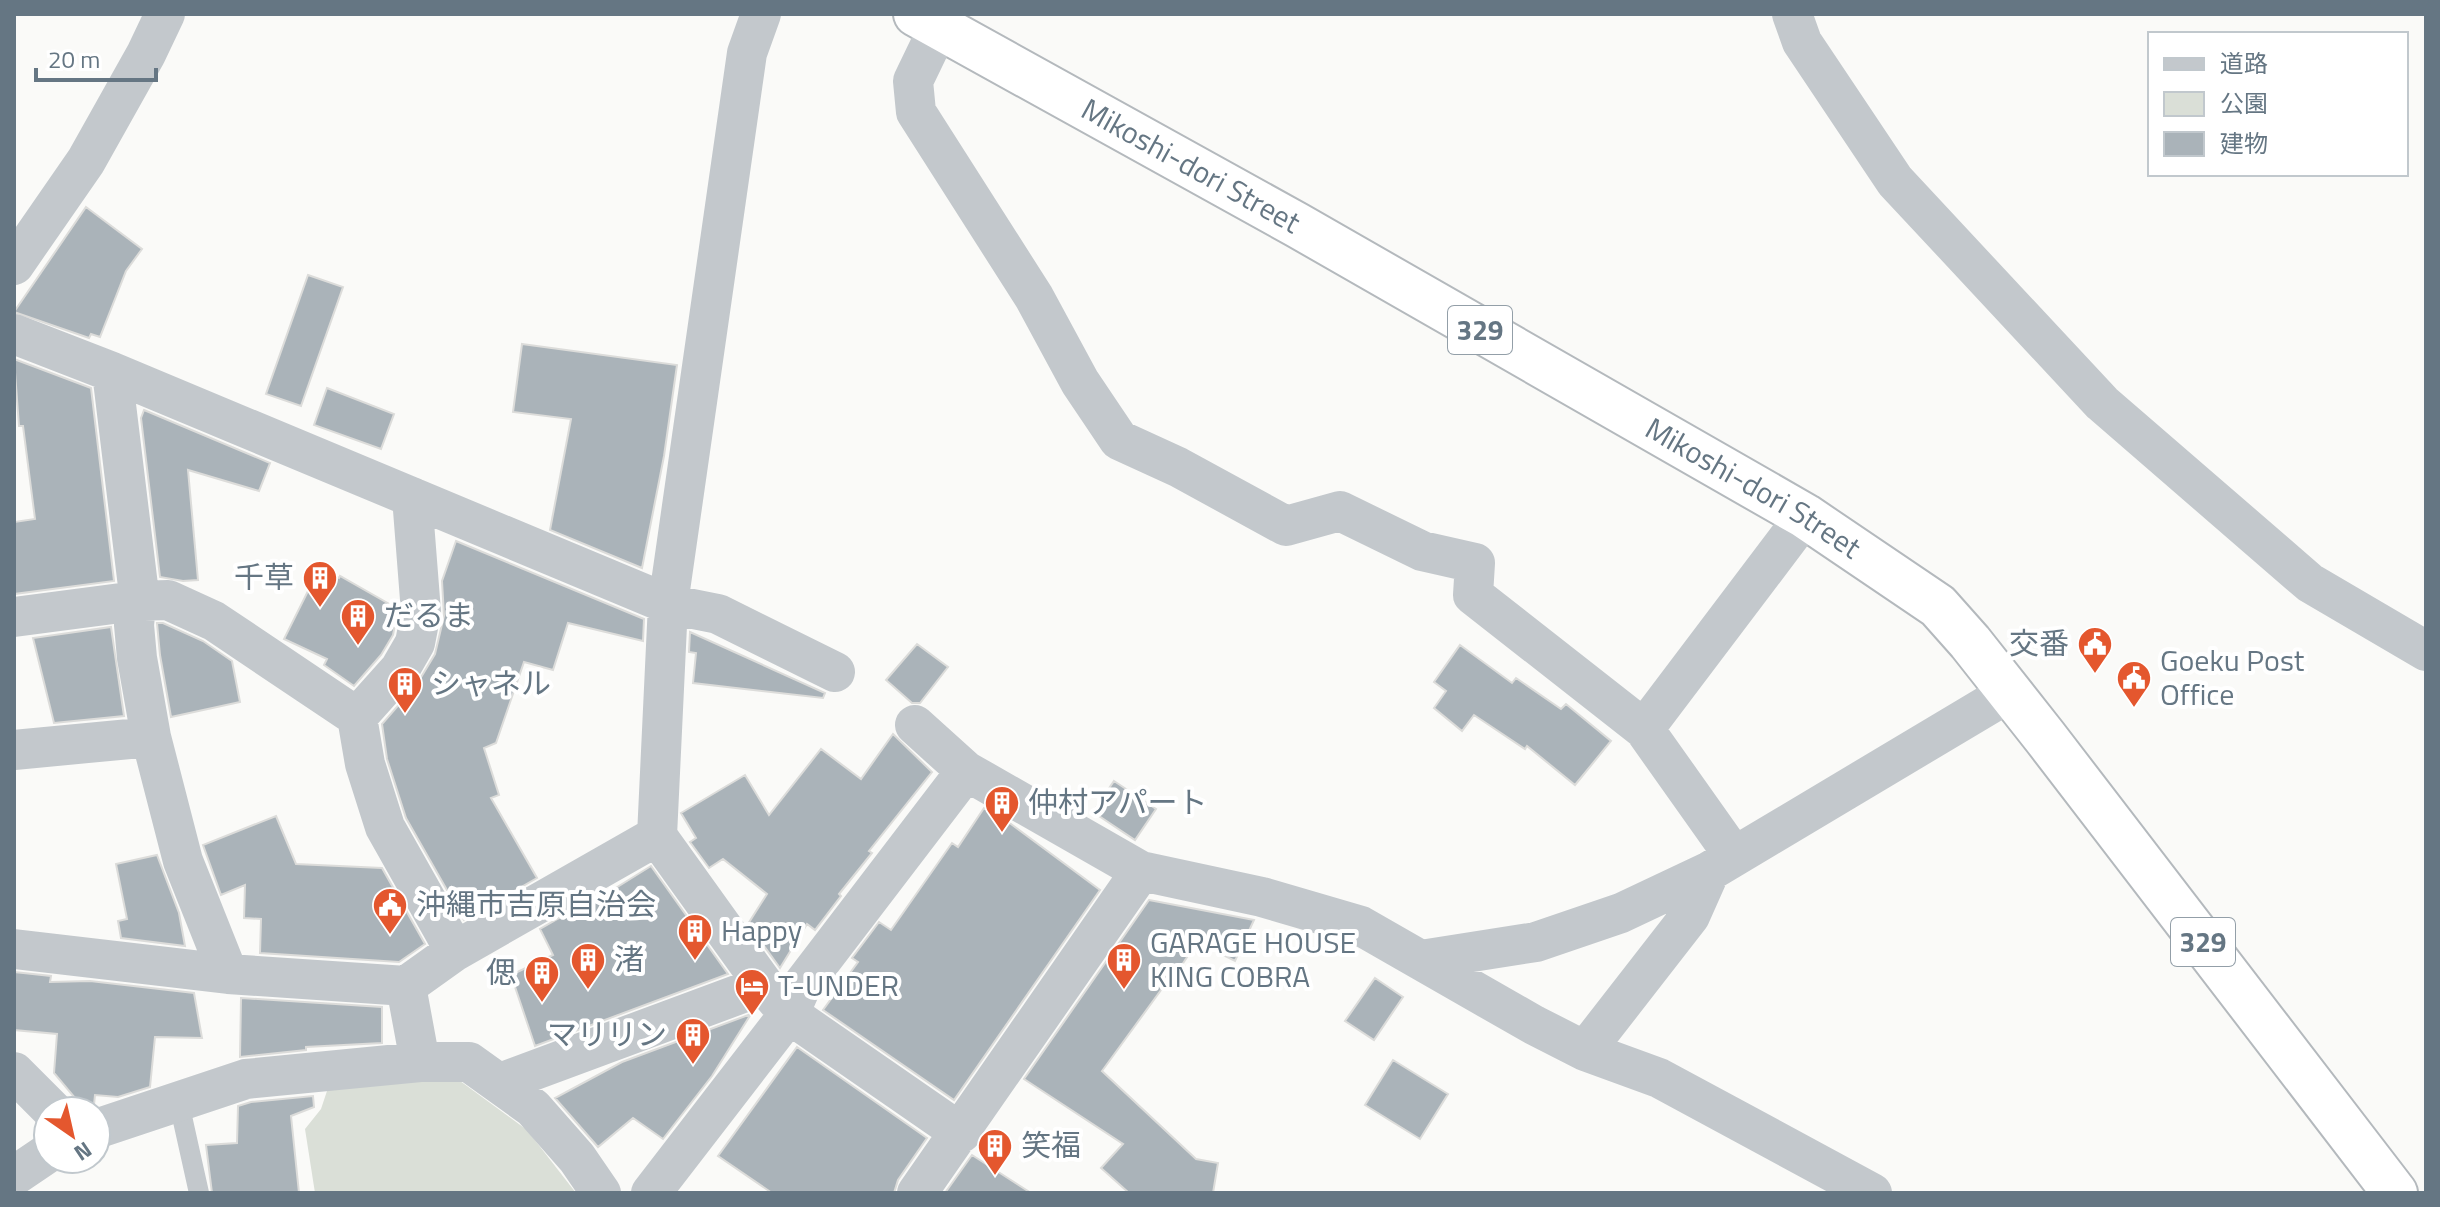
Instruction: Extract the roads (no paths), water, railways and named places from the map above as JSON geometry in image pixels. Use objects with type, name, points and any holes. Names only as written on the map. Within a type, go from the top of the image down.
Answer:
[{"type":"highway","name":"Mikoshi-dori Street","points":[[928,20],[1297,225],[1805,516],[1938,606],[2010,692],[2395,1193]]},
{"type":"street","points":[[14,265],[86,161],[165,14]]},
{"type":"street","points":[[761,14],[747,53],[668,604],[657,836],[777,1000],[961,1133]]},
{"type":"street","points":[[1792,14],[1802,42],[1895,181],[2102,403],[2310,583],[2426,651]]},
{"type":"street","points":[[928,20],[913,81],[916,112],[1034,297],[1080,382],[1119,440],[1178,467],[1286,526],[1340,511],[1422,551],[1475,563],[1473,595],[1644,729],[1722,864]]},
{"type":"street","points":[[14,334],[668,604],[718,614],[835,672]]},
{"type":"street","points":[[112,372],[138,586],[134,625],[137,658],[151,737],[183,861],[228,974]]},
{"type":"street","points":[[357,717],[400,669],[415,643],[421,612],[412,497]]},
{"type":"street","points":[[1644,729],[1805,516]]},
{"type":"street","points":[[14,617],[136,601],[168,600],[214,621],[357,717],[365,764],[385,827],[455,951]]},
{"type":"street","points":[[1421,960],[1536,942],[1621,913],[1722,864],[2010,692]]},
{"type":"street","points":[[915,725],[966,771],[1141,871],[1262,897],[1361,926],[1585,1051],[1659,1078],[1870,1193]]},
{"type":"street","points":[[14,750],[151,737]]},
{"type":"street","points":[[500,1083],[777,1000],[801,987],[966,771]]},
{"type":"street","points":[[14,949],[228,974],[406,986],[455,951],[657,836]]},
{"type":"street","points":[[1585,1051],[1690,916],[1722,864]]},
{"type":"street","points":[[917,1193],[1141,871]]},
{"type":"street","points":[[406,986],[420,1062]]},
{"type":"street","points":[[651,1193],[777,1000]]},
{"type":"street","points":[[112,1124],[246,1079],[420,1062],[469,1062],[533,1108],[577,1158],[601,1193]]},
{"type":"street","points":[[14,1072],[37,1095]]},
{"type":"street","points":[[14,1176],[32,1164]]},
{"type":"lane","points":[[179,1103],[199,1193]]},
{"type":"place","name":"千草","points":[[320,609]]},
{"type":"place","name":"だるま","points":[[358,647]]},
{"type":"place","name":"交番","points":[[2095,675]]},
{"type":"place","name":"Goeku Post Office","points":[[2134,709]]},
{"type":"place","name":"シャネル","points":[[405,715]]},
{"type":"place","name":"仲村アパート","points":[[1002,834]]},
{"type":"place","name":"沖縄市吉原自治会","points":[[390,936]]},
{"type":"place","name":"Happy","points":[[695,962]]},
{"type":"place","name":"渚","points":[[588,991]]},
{"type":"place","name":"GARAGE HOUSE KING COBRA","points":[[1124,991]]},
{"type":"place","name":"偲","points":[[542,1004]]},
{"type":"place","name":"T-UNDER","points":[[752,1017]]},
{"type":"place","name":"マリリン","points":[[693,1066]]},
{"type":"place","name":"笑福","points":[[995,1177]]}]
